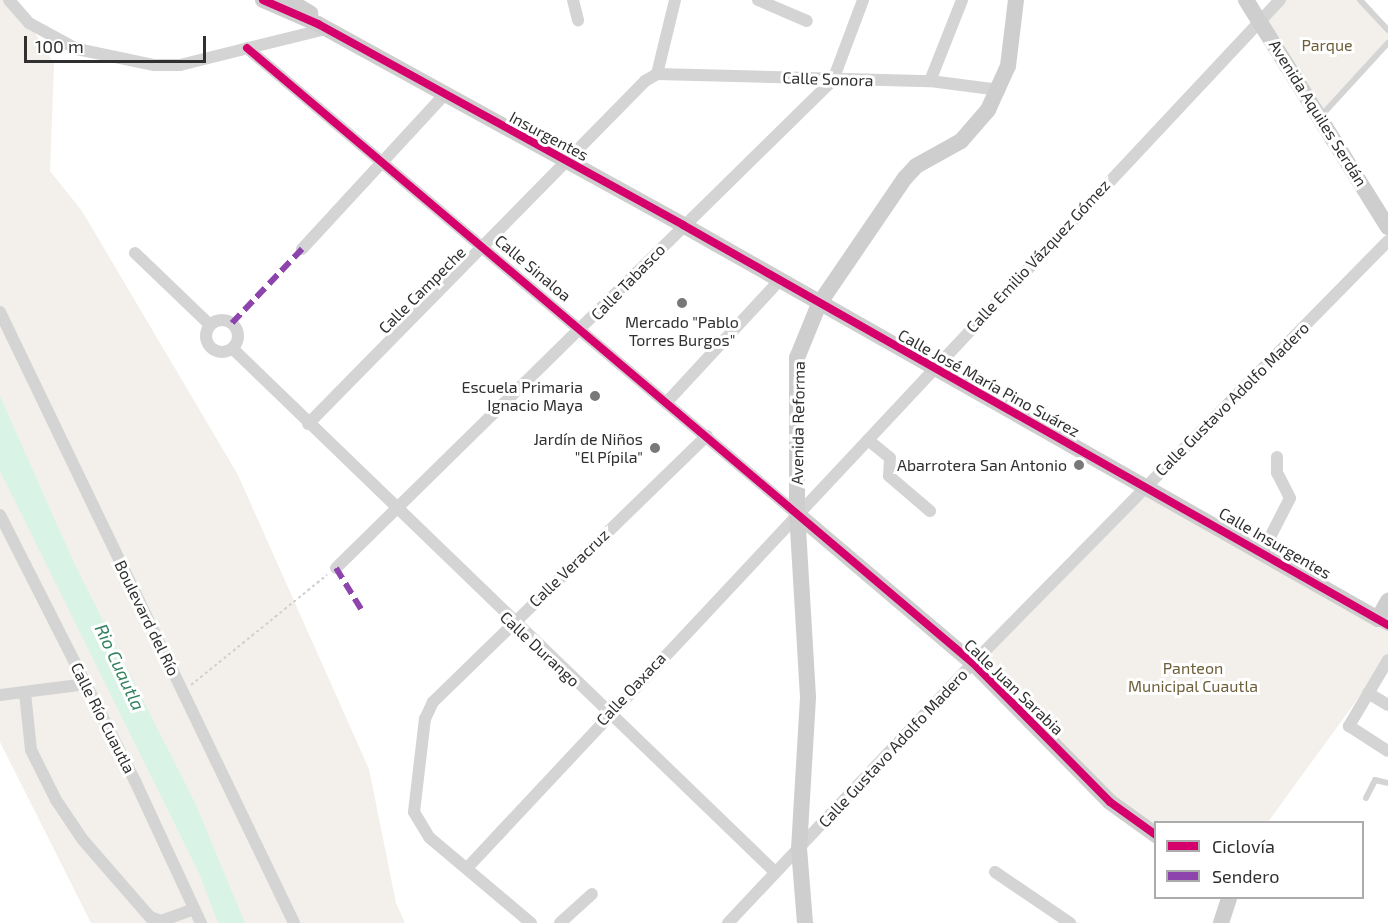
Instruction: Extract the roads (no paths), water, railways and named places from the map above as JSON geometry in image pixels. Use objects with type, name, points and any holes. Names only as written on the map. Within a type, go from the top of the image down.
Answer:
[{"type":"street","points":[[9,0],[29,23],[52,38],[110,57],[180,65],[322,26]]},
{"type":"street","points":[[573,0],[578,20]]},
{"type":"street","points":[[657,74],[675,0]]},
{"type":"street","points":[[758,0],[807,21]]},
{"type":"street","name":"Calle Tabasco","points":[[336,568],[583,328],[683,225],[833,80],[863,0]]},
{"type":"street","points":[[930,81],[962,0]]},
{"type":"street","name":"Avenida Reforma","points":[[805,923],[798,849],[808,697],[797,514],[797,358],[819,304],[905,178],[916,166],[961,141],[999,90],[1008,66],[1016,0]]},
{"type":"street","name":"Avenida Aquiles Serdán","points":[[1246,0],[1388,227]]},
{"type":"street","name":"Calle Emilio Vázquez Gómez","points":[[797,514],[868,440],[932,367],[1280,0]]},
{"type":"street","name":"Insurgentes","points":[[276,2],[568,161],[819,304]]},
{"type":"street","name":"Calle Sinaloa","points":[[247,48],[384,159],[797,514]]},
{"type":"street","name":"Calle Sonora","points":[[657,74],[930,81],[999,90]]},
{"type":"street","name":"Calle Campeche","points":[[308,424],[645,81],[657,74]]},
{"type":"street","points":[[302,249],[444,95]]},
{"type":"street","name":"Calle Gustavo Adolfo Madero","points":[[728,923],[973,663],[1388,241]]},
{"type":"street","points":[[135,253],[210,325]]},
{"type":"street","points":[[666,403],[779,281]]},
{"type":"street","name":"Calle José María Pino Suárez","points":[[819,304],[1147,485]]},
{"type":"street","name":"Boulevard del Río","points":[[0,312],[294,923]]},
{"type":"street","points":[[221,320],[232,323],[239,336],[233,349],[221,353],[210,348],[205,336],[210,325],[221,320]]},
{"type":"street","name":"Calle Durango","points":[[233,349],[512,623],[775,872]]},
{"type":"street","name":"Calle Veracruz","points":[[468,867],[429,837],[414,812],[425,719],[433,702],[707,436]]},
{"type":"street","points":[[868,440],[890,458],[893,481],[930,511]]},
{"type":"street","points":[[1263,551],[1290,498],[1277,473],[1277,457]]},
{"type":"street","name":"Calle Insurgentes","points":[[1147,485],[1383,622]]},
{"type":"street","name":"Calle Juan Sarabia","points":[[797,514],[973,663],[1110,801],[1154,834]]},
{"type":"street","name":"Calle Oaxaca","points":[[468,867],[608,713],[797,514]]},
{"type":"street","name":"Calle Río Cuautla","points":[[0,515],[86,684],[201,923]]},
{"type":"street","points":[[1383,622],[1388,601]]},
{"type":"street","points":[[1388,660],[1349,726],[1388,751]]},
{"type":"street","points":[[0,695],[86,684]]},
{"type":"street","points":[[25,693],[31,750],[56,800],[83,840],[150,917],[162,921],[194,909]]},
{"type":"street","points":[[1368,693],[1388,705]]},
{"type":"street","points":[[468,867],[531,923]]},
{"type":"street","points":[[995,872],[1070,923]]},
{"type":"street","points":[[560,923],[592,894]]},
{"type":"street","points":[[1221,923],[1228,899]]},
{"type":"lane","points":[[1360,0],[1388,30]]},
{"type":"lane","points":[[1321,117],[1388,43]]},
{"type":"lane","points":[[1366,798],[1375,780],[1388,783]]},
{"type":"water","name":"Rio Cuautla","points":[[0,396],[75,565],[196,805],[245,923],[218,923],[199,873],[0,471]]},
{"type":"place","name":"Mercado \"Pablo Torres Burgos\"","points":[[682,303]]},
{"type":"place","name":"Escuela Primaria Ignacio Maya","points":[[595,396]]},
{"type":"place","name":"Jardín de Niños \"El Pípila\"","points":[[655,448]]},
{"type":"place","name":"Abarrotera San Antonio","points":[[1079,465]]},
{"type":"park label","name":"Parque","points":[[1327,45]]},
{"type":"park label","name":"Panteon Municipal Cuautla","points":[[1193,677]]}]
